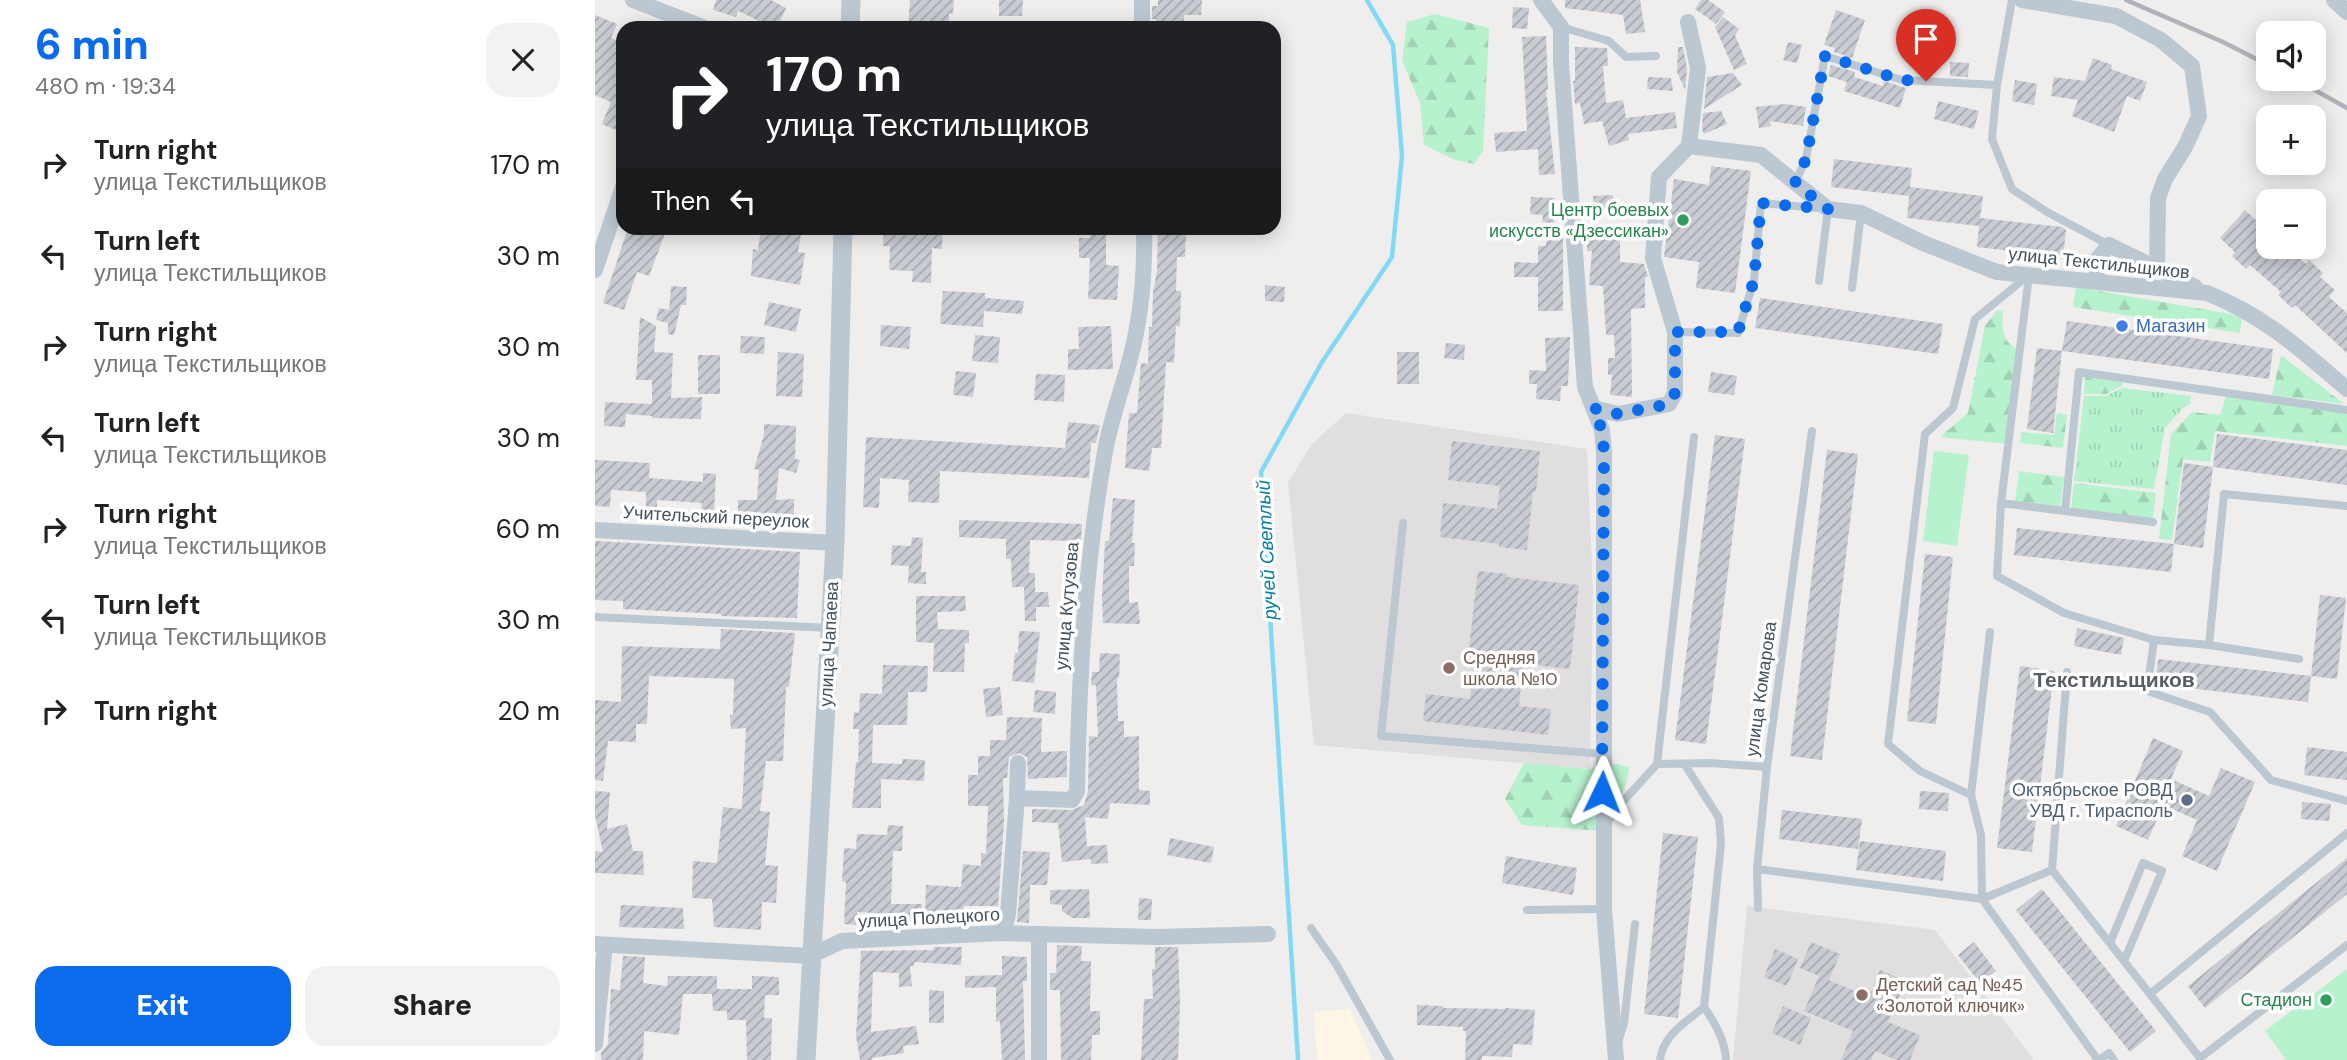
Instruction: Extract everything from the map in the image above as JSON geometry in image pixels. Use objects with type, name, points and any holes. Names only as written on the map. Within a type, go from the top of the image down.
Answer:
[{"type":"street","points":[[633,0],[674,21]]},
{"type":"street","points":[[850,21],[851,0]]},
{"type":"street","points":[[1142,0],[1142,21]]},
{"type":"street","points":[[1541,0],[1550,8],[1561,27],[1561,62],[1585,387],[1602,430],[1604,452],[1602,831],[1604,909],[1616,1054]]},
{"type":"street","points":[[2022,0],[2116,16],[2161,40],[2192,66],[2199,117],[2185,147],[2165,179],[2158,198],[2157,269]]},
{"type":"street","points":[[2334,0],[2347,12]]},
{"type":"street","points":[[1593,408],[1618,414],[1669,404],[1675,393],[1675,332],[1653,258],[1659,177],[1689,146],[1698,68],[1688,22]]},
{"type":"street","points":[[1689,146],[1761,155],[1828,209]]},
{"type":"street","points":[[595,270],[616,208]]},
{"type":"street","name":"улица Текстильщиков","points":[[1828,209],[1861,213],[1923,243],[1997,272],[2207,293],[2236,304],[2263,320],[2347,389]]},
{"type":"street","name":"улица Чапаева","points":[[806,1060],[835,543],[843,235]]},
{"type":"street","name":"улица Кутузова","points":[[1017,798],[1072,800],[1077,791],[1082,637],[1097,506],[1105,447],[1141,312],[1145,271],[1144,235]]},
{"type":"street","points":[[2097,282],[2097,261],[2109,244],[2207,293]]},
{"type":"street","name":"Учительский переулок","points":[[595,530],[835,543]]},
{"type":"street","points":[[1001,933],[1008,914],[1018,763]]},
{"type":"street","name":"улица Полецкого","points":[[600,944],[810,956],[842,941],[1001,933],[1157,937],[1268,934]]},
{"type":"street","points":[[1039,935],[1039,1060]]},
{"type":"street","points":[[595,1044],[600,944]]},
{"type":"lane","points":[[2012,0],[1997,85],[1992,139],[2012,189],[2047,212],[2109,244]]},
{"type":"lane","points":[[1561,27],[1609,41],[1626,57],[1656,56]]},
{"type":"lane","points":[[1795,183],[1806,159],[1825,56],[1902,80],[1997,85]]},
{"type":"lane","name":"улица Текстильщиков","points":[[1675,332],[1738,332],[1754,280],[1761,203],[1828,209]]},
{"type":"lane","points":[[1819,281],[1828,209]]},
{"type":"lane","points":[[1852,288],[1861,213]]},
{"type":"lane","points":[[1971,795],[1957,786],[1920,771],[1888,744],[1926,434],[1953,408],[1975,318],[2029,275]]},
{"type":"lane","points":[[2029,275],[2001,503],[1997,576],[2064,613],[2154,640],[2209,645],[2299,660]]},
{"type":"lane","points":[[2065,511],[2079,372],[2347,410]]},
{"type":"lane","name":"улица Комарова","points":[[1657,764],[1710,763],[1767,767],[1812,431]]},
{"type":"lane","points":[[1602,831],[1618,807],[1657,764],[1694,437]]},
{"type":"lane","points":[[2209,645],[2224,494],[2347,506]]},
{"type":"lane","points":[[2001,503],[2153,522]]},
{"type":"lane","points":[[1403,523],[1381,736],[1604,754]]},
{"type":"lane","points":[[595,617],[830,628]]},
{"type":"lane","points":[[1990,632],[1971,795],[1981,835],[1982,899],[2099,1060],[2109,1053],[2114,1060]]},
{"type":"lane","points":[[2154,640],[2147,691],[2210,712],[2271,779],[2347,801]]},
{"type":"lane","points":[[2067,672],[2052,870],[2200,1058],[2347,945]]},
{"type":"lane","points":[[1685,765],[1719,818],[1721,844],[1705,1007],[1717,1026],[1726,1060]]},
{"type":"lane","points":[[1758,908],[1757,869],[1767,767]]},
{"type":"lane","points":[[2150,994],[2347,833]]},
{"type":"lane","points":[[2110,943],[2143,863],[2162,871],[2123,961]]},
{"type":"lane","points":[[1757,869],[1982,899],[2052,870]]},
{"type":"lane","points":[[1527,910],[1604,909]]},
{"type":"lane","points":[[1616,1054],[1624,1023],[1635,924]]},
{"type":"lane","points":[[1311,929],[1336,964],[1390,1060]]},
{"type":"lane","points":[[1660,1060],[1661,1046],[1705,1007]]},
{"type":"shaded area","name":"Средняя школа №10","points":[[1346,413],[1587,449],[1593,591],[1590,769],[1314,745],[1288,483],[1311,445]]},
{"type":"shaded area","name":"Детский сад №45 «Золотой ключик»","points":[[1747,906],[1935,930],[2034,1060],[1733,1060]]},
{"type":"shaded area","points":[[1350,1009],[1372,1060],[1317,1060],[1314,1012]]},
{"type":"green space","points":[[1435,14],[1489,28],[1483,151],[1474,164],[1455,160],[1424,145],[1420,103],[1402,60],[1407,22]]},
{"type":"green space","points":[[2076,287],[2242,316],[2240,333],[2073,307]]},
{"type":"green space","points":[[1997,310],[2003,311],[2003,328],[2008,342],[2018,349],[2007,444],[1940,437],[1968,413],[1985,326]]},
{"type":"green space","points":[[2281,355],[2344,404],[2272,395]]},
{"type":"green space","points":[[2085,377],[2123,382],[2122,386],[2106,394],[2084,394]]},
{"type":"green space","points":[[2123,388],[2191,396],[2190,404],[2165,428],[2154,489],[2074,481],[2084,396],[2105,396]]},
{"type":"green space","points":[[2226,396],[2347,413],[2347,446],[2215,431],[2210,462],[2183,459],[2172,540],[2159,539],[2171,434],[2192,412],[2220,415]]},
{"type":"green space","points":[[2057,413],[2067,415],[2063,448],[2020,443],[2021,432],[2054,435]]},
{"type":"green space","points":[[1934,451],[1969,455],[1957,546],[1923,541]]},
{"type":"green space","points":[[2019,471],[2064,477],[2060,506],[2015,501]]},
{"type":"green space","points":[[2074,483],[2156,493],[2153,518],[2071,509]]},
{"type":"green space","points":[[1524,763],[1590,769],[1616,764],[1629,767],[1627,782],[1602,831],[1522,825],[1505,799]]},
{"type":"green space","name":"Стадион","points":[[2347,969],[2347,1060],[2286,1060],[2265,1031]]},
{"type":"building","points":[[716,0],[771,0],[786,8],[780,21],[759,21],[738,11],[736,17],[713,10]]},
{"type":"building","points":[[910,0],[954,0],[953,14],[949,13],[949,21],[908,21]]},
{"type":"building","points":[[999,0],[1023,0],[1022,16],[999,16]]},
{"type":"building","points":[[1158,0],[1202,0],[1201,15],[1184,15],[1184,21],[1152,19],[1152,6],[1158,6]]},
{"type":"building","points":[[1565,0],[1640,0],[1645,32],[1626,34],[1623,15],[1565,8]]},
{"type":"building","points":[[1701,0],[1708,0],[1725,12],[1716,24],[1695,9]]},
{"type":"building","points":[[1513,7],[1529,8],[1527,29],[1512,28]]},
{"type":"building","points":[[1836,10],[1865,20],[1852,58],[1834,52],[1835,48],[1824,45]]},
{"type":"building","points":[[595,15],[616,24],[611,38],[616,40],[616,130],[602,124],[611,102],[595,95]]},
{"type":"building","points":[[1723,17],[1739,29],[1735,35],[1747,64],[1734,70],[1715,27]]},
{"type":"building","points":[[1546,36],[1546,90],[1555,174],[1539,175],[1538,149],[1496,152],[1494,133],[1527,131],[1522,37]]},
{"type":"building","points":[[1788,42],[1802,45],[1797,63],[1783,60]]},
{"type":"building","points":[[1575,47],[1607,48],[1608,66],[1603,66],[1606,103],[1623,100],[1626,118],[1675,112],[1677,128],[1628,134],[1629,140],[1609,146],[1602,121],[1584,124],[1580,103],[1575,104]]},
{"type":"building","points":[[1678,47],[1683,47],[1687,69],[1685,90],[1677,72]]},
{"type":"building","points":[[2093,58],[2112,65],[2111,69],[2147,82],[2140,101],[2127,96],[2114,132],[2072,116],[2078,100],[2051,96],[2054,77],[2085,81]]},
{"type":"building","points":[[1950,62],[1969,63],[1968,77],[1950,76]]},
{"type":"building","points":[[1831,65],[1855,72],[1854,77],[1883,86],[1884,81],[1906,88],[1900,108],[1844,91],[1847,82],[1828,76]]},
{"type":"building","points":[[1733,73],[1742,85],[1704,109],[1707,77]]},
{"type":"building","points":[[1648,77],[1671,78],[1673,91],[1647,89]]},
{"type":"building","points":[[2015,80],[2037,84],[2034,105],[2012,101]]},
{"type":"building","points":[[1938,101],[1979,111],[1974,129],[1934,119]]},
{"type":"building","points":[[1786,104],[1806,107],[1803,126],[1770,121],[1771,126],[1759,128],[1756,107]]},
{"type":"building","points":[[1721,111],[1727,124],[1704,134],[1703,113]]},
{"type":"building","points":[[1834,159],[1912,168],[1909,196],[1831,187]]},
{"type":"building","points":[[1711,166],[1751,171],[1735,293],[1696,288],[1699,262],[1664,257],[1674,179],[1709,185]]},
{"type":"building","points":[[1910,187],[1983,196],[1979,226],[1907,218]]},
{"type":"building","points":[[1613,195],[1613,208],[1594,209],[1593,196]]},
{"type":"building","points":[[1531,197],[1555,198],[1554,223],[1542,222],[1543,215],[1530,214]]},
{"type":"building","points":[[2245,210],[2256,220],[2256,259],[2300,259],[2306,264],[2309,260],[2323,273],[2320,277],[2335,290],[2329,297],[2347,313],[2347,353],[2295,305],[2292,308],[2278,295],[2281,292],[2250,265],[2246,269],[2232,256],[2235,252],[2220,238]]},
{"type":"building","points":[[1980,218],[2062,227],[2066,230],[2063,257],[1977,247]]},
{"type":"building","points":[[1546,233],[1563,233],[1563,311],[1538,311],[1538,277],[1514,277],[1514,262],[1538,263],[1538,246],[1546,246]]},
{"type":"building","points":[[626,235],[664,235],[649,276],[637,272],[624,310],[603,303]]},
{"type":"building","points":[[760,235],[801,235],[798,252],[805,253],[800,285],[751,276],[753,249],[758,250]]},
{"type":"building","points":[[884,235],[943,235],[942,249],[932,248],[931,283],[912,282],[913,271],[889,270],[890,246],[883,246]]},
{"type":"building","points":[[1090,235],[1106,235],[1106,265],[1119,266],[1117,300],[1088,299],[1090,258],[1079,258],[1079,238],[1090,238]]},
{"type":"building","points":[[1158,235],[1186,235],[1185,257],[1177,257],[1176,291],[1181,291],[1180,326],[1176,326],[1174,363],[1166,362],[1161,448],[1152,448],[1149,471],[1125,468],[1129,413],[1137,413],[1141,363],[1148,364],[1149,327],[1152,327]]},
{"type":"building","points":[[1587,236],[1620,237],[1620,262],[1644,264],[1648,277],[1645,277],[1645,308],[1631,309],[1632,397],[1610,395],[1612,375],[1608,375],[1608,358],[1615,358],[1614,335],[1606,335],[1603,286],[1589,285],[1592,251],[1587,251]]},
{"type":"building","points":[[1265,285],[1285,287],[1284,302],[1265,301]]},
{"type":"building","points":[[671,286],[687,287],[686,305],[681,305],[674,335],[668,334],[668,323],[656,320],[659,308],[669,310]]},
{"type":"building","points":[[943,291],[985,293],[985,298],[1024,301],[1022,314],[984,311],[983,327],[940,324]]},
{"type":"building","points":[[1760,298],[1943,324],[1938,354],[1755,328]]},
{"type":"building","points":[[769,302],[801,309],[796,332],[764,325]]},
{"type":"building","points":[[640,317],[656,326],[654,352],[673,353],[671,398],[702,397],[701,419],[652,418],[626,414],[625,427],[604,426],[605,402],[652,404],[652,380],[636,380]]},
{"type":"building","points":[[2067,321],[2273,349],[2269,379],[2062,351]]},
{"type":"building","points":[[881,325],[911,327],[909,349],[880,346]]},
{"type":"building","points":[[1111,326],[1113,369],[1068,370],[1068,349],[1079,349],[1078,327]]},
{"type":"building","points":[[975,335],[1000,337],[998,363],[972,361]]},
{"type":"building","points":[[741,336],[765,337],[764,354],[740,353]]},
{"type":"building","points":[[1570,337],[1568,386],[1561,386],[1560,401],[1536,399],[1537,384],[1529,384],[1529,370],[1546,371],[1545,338]]},
{"type":"building","points":[[1446,343],[1465,345],[1464,360],[1444,358]]},
{"type":"building","points":[[2037,348],[2062,351],[2053,433],[2027,429]]},
{"type":"building","points":[[778,352],[804,354],[802,397],[776,396]]},
{"type":"building","points":[[1397,352],[1419,352],[1419,384],[1397,384]]},
{"type":"building","points":[[698,355],[720,355],[720,394],[698,394]]},
{"type":"building","points":[[956,371],[976,373],[973,397],[953,395]]},
{"type":"building","points":[[1711,372],[1737,376],[1734,395],[1708,392]]},
{"type":"building","points":[[1036,374],[1065,375],[1064,402],[1034,400]]},
{"type":"building","points":[[1068,422],[1100,425],[1096,443],[1091,443],[1089,478],[940,471],[939,503],[908,502],[909,480],[880,478],[879,508],[863,507],[866,437],[1065,448]]},
{"type":"building","points":[[764,424],[796,426],[795,459],[800,460],[796,473],[779,468],[776,500],[794,499],[794,518],[738,514],[738,500],[757,500],[759,470],[754,469],[764,435]]},
{"type":"building","points":[[2217,434],[2347,450],[2347,485],[2213,467]]},
{"type":"building","points":[[1715,435],[1745,439],[1706,744],[1675,740]]},
{"type":"building","points":[[1452,441],[1540,451],[1527,550],[1440,537],[1443,503],[1497,509],[1500,486],[1448,480]]},
{"type":"building","points":[[1827,450],[1858,454],[1822,760],[1790,756]]},
{"type":"building","points":[[595,460],[650,463],[649,478],[703,482],[703,473],[716,474],[714,513],[701,512],[702,503],[657,500],[657,515],[646,515],[646,492],[611,490],[610,507],[595,506]]},
{"type":"building","points":[[2184,463],[2213,467],[2203,548],[2174,544]]},
{"type":"building","points":[[1113,498],[1135,500],[1132,543],[1135,543],[1134,566],[1129,566],[1129,603],[1138,602],[1140,624],[1103,623],[1105,541],[1109,541]]},
{"type":"building","points":[[959,520],[1082,524],[1081,541],[1030,540],[1029,573],[1035,573],[1035,592],[1048,592],[1049,607],[1036,607],[1036,621],[1025,621],[1024,587],[1012,587],[1011,559],[1006,559],[1006,539],[959,537]]},
{"type":"building","points":[[2017,528],[2174,544],[2171,572],[2014,555]]},
{"type":"building","points":[[912,537],[923,538],[921,572],[926,572],[926,584],[908,583],[909,566],[891,565],[892,545],[911,546]]},
{"type":"building","points":[[595,541],[800,552],[797,618],[623,609],[623,601],[595,600]]},
{"type":"building","points":[[1925,554],[1953,557],[1936,724],[1907,721]]},
{"type":"building","points":[[1478,571],[1579,585],[1570,669],[1523,664],[1519,706],[1551,709],[1548,735],[1423,721],[1426,694],[1470,699],[1474,657],[1468,656]]},
{"type":"building","points":[[2320,595],[2346,598],[2337,679],[2311,676]]},
{"type":"building","points":[[916,596],[965,596],[966,611],[937,612],[938,629],[969,630],[969,643],[965,643],[964,672],[933,672],[934,643],[916,642]]},
{"type":"building","points":[[2077,628],[2124,638],[2121,655],[2074,646]]},
{"type":"building","points":[[721,629],[795,633],[789,687],[786,687],[783,761],[766,761],[760,811],[770,812],[765,865],[778,866],[776,903],[762,902],[761,930],[714,927],[712,899],[692,898],[693,861],[717,863],[723,807],[742,809],[746,728],[731,729],[734,679],[649,676],[647,724],[636,724],[636,742],[608,741],[603,781],[595,780],[595,700],[621,702],[622,646],[720,649]]},
{"type":"building","points":[[1019,631],[1040,632],[1034,683],[1012,681]]},
{"type":"building","points":[[1100,653],[1120,654],[1117,678],[1118,721],[1124,721],[1124,737],[1139,736],[1139,790],[1150,791],[1150,805],[1110,803],[1108,819],[1085,817],[1087,846],[1107,845],[1108,863],[1091,864],[1091,859],[1062,862],[1058,823],[1032,822],[1032,809],[1072,810],[1084,805],[1088,791],[1089,736],[1098,737],[1096,685],[1091,685],[1092,672],[1099,672]]},
{"type":"building","points":[[2158,659],[2311,676],[2308,702],[2155,684]]},
{"type":"building","points":[[883,665],[928,666],[927,692],[908,692],[907,725],[873,725],[872,763],[902,764],[902,759],[925,760],[924,781],[881,779],[881,808],[852,808],[859,729],[853,729],[854,712],[859,713],[860,693],[882,694]]},
{"type":"building","points":[[2020,666],[2054,671],[2032,852],[1997,848]]},
{"type":"building","points":[[1000,687],[1003,715],[986,717],[983,689]]},
{"type":"building","points":[[1035,690],[1056,692],[1055,714],[1033,712]]},
{"type":"building","points":[[1007,717],[1042,718],[1041,752],[1067,751],[1067,777],[1028,779],[1027,757],[1019,753],[1009,757],[1007,778],[1003,778],[1004,823],[998,906],[964,906],[963,914],[925,912],[926,885],[961,887],[963,864],[981,866],[981,853],[986,854],[988,806],[968,806],[968,775],[978,775],[978,756],[990,756],[990,740],[1006,740]]},
{"type":"building","name":"Октябрьское РОВД УВД г. Тирасполь","points":[[2153,738],[2183,751],[2171,779],[2209,796],[2221,768],[2255,782],[2217,871],[2182,856],[2197,820],[2163,805],[2148,840],[2116,826]]},
{"type":"building","points":[[2307,747],[2347,752],[2347,780],[2304,775]]},
{"type":"building","points":[[595,791],[610,792],[607,829],[627,824],[633,851],[643,851],[644,875],[595,873],[595,851],[603,852],[595,815]]},
{"type":"building","points":[[1920,791],[1949,793],[1948,811],[1919,809]]},
{"type":"building","points":[[2302,802],[2331,804],[2329,821],[2301,819]]},
{"type":"building","points":[[1782,810],[1862,819],[1858,849],[1779,839]]},
{"type":"building","points":[[888,825],[903,826],[902,851],[893,851],[891,904],[922,904],[921,923],[909,922],[909,915],[857,912],[856,925],[844,924],[844,848],[856,849],[857,834],[887,835]]},
{"type":"building","points":[[1663,833],[1698,837],[1678,1018],[1644,1014]]},
{"type":"building","points":[[1170,838],[1214,847],[1211,863],[1167,855]]},
{"type":"building","points":[[1860,841],[1946,851],[1943,881],[1856,870]]},
{"type":"building","points":[[1023,851],[1050,852],[1047,885],[1030,885],[1029,923],[1017,922]]},
{"type":"building","points":[[1506,856],[1577,868],[1573,895],[1502,883]]},
{"type":"building","points":[[2347,858],[2347,894],[2205,1008],[2188,986]]},
{"type":"building","points":[[1089,889],[1090,918],[1072,918],[1062,911],[1062,905],[1050,904],[1050,890]]},
{"type":"building","points":[[2042,889],[2156,1031],[2130,1052],[2016,910]]},
{"type":"building","points":[[1139,898],[1152,899],[1151,920],[1138,920]]},
{"type":"building","points":[[621,905],[683,908],[684,929],[619,927]]},
{"type":"building","points":[[1811,942],[1840,954],[1829,980],[1800,968]]},
{"type":"building","points":[[1974,942],[1996,971],[1980,983],[1958,955]]},
{"type":"building","points":[[1057,945],[1082,946],[1081,961],[1091,961],[1090,1011],[1100,1011],[1100,1035],[1092,1035],[1091,1060],[1061,1060],[1060,990],[1050,990],[1050,973],[1056,973]]},
{"type":"building","points":[[934,947],[962,947],[961,965],[914,962],[914,966],[910,966],[912,986],[899,987],[899,973],[873,972],[871,1032],[916,1026],[919,1044],[903,1046],[904,1053],[860,1060],[856,1036],[861,951],[933,950]]},
{"type":"building","points":[[1155,947],[1178,947],[1178,1060],[1141,1060],[1144,999],[1153,999],[1152,969],[1155,969]]},
{"type":"building","points":[[1775,949],[1798,959],[1787,986],[1764,977]]},
{"type":"building","points":[[623,956],[645,957],[643,983],[667,986],[668,976],[717,976],[717,989],[752,989],[752,976],[779,977],[779,995],[765,995],[764,1018],[772,1018],[771,1060],[747,1060],[746,1020],[727,1020],[727,1011],[713,1011],[712,994],[683,994],[679,1035],[644,1031],[643,1060],[601,1060],[601,1053],[608,1044],[611,989],[620,990]]},
{"type":"building","points":[[1002,956],[1027,957],[1027,981],[1023,981],[1025,1060],[1002,1060],[1000,1021],[996,1022],[996,987],[965,988],[965,976],[1002,975]]},
{"type":"building","points":[[1880,970],[1906,981],[1888,1022],[1920,1035],[1910,1060],[1897,1060],[1875,1051],[1871,1060],[1841,1060],[1853,1031],[1804,1011],[1819,976],[1869,997]]},
{"type":"building","points":[[929,990],[944,991],[944,1023],[929,1023]]},
{"type":"building","points":[[1417,1005],[1535,1010],[1532,1045],[1513,1044],[1512,1057],[1482,1056],[1482,1060],[1465,1060],[1466,1031],[1463,1031],[1463,1027],[1417,1025]]},
{"type":"building","points":[[1783,1006],[1811,1018],[1800,1045],[1772,1033]]},
{"type":"waterway","name":"ручей Светлый","points":[[1298,1060],[1261,472],[1322,362],[1392,257],[1402,156],[1393,45],[1367,0]]},
{"type":"railway","points":[[2126,0],[2256,59]]},
{"type":"railway","points":[[2317,91],[2347,108]]},
{"type":"place","name":"Центр боевых искусств «Дзессикан»","points":[[1683,220]]},
{"type":"place","name":"Магазин","points":[[2122,326]]},
{"type":"place","name":"Средняя школа №10","points":[[1449,668]]},
{"type":"place","name":"Октябрьское РОВД УВД г. Тирасполь","points":[[2187,800]]},
{"type":"place","name":"Детский сад №45 «Золотой ключик»","points":[[1862,995]]},
{"type":"place","name":"Стадион","points":[[2326,1000]]},
{"type":"district","name":"Текстильщиков","points":[[2114,680]]},
{"type":"route","points":[[1602,792],[1604,452],[1602,430],[1593,408],[1618,414],[1669,404],[1675,393],[1675,332],[1738,332],[1754,280],[1761,203],[1828,209],[1795,183],[1806,159],[1825,56],[1902,80],[1926,81]]}]
